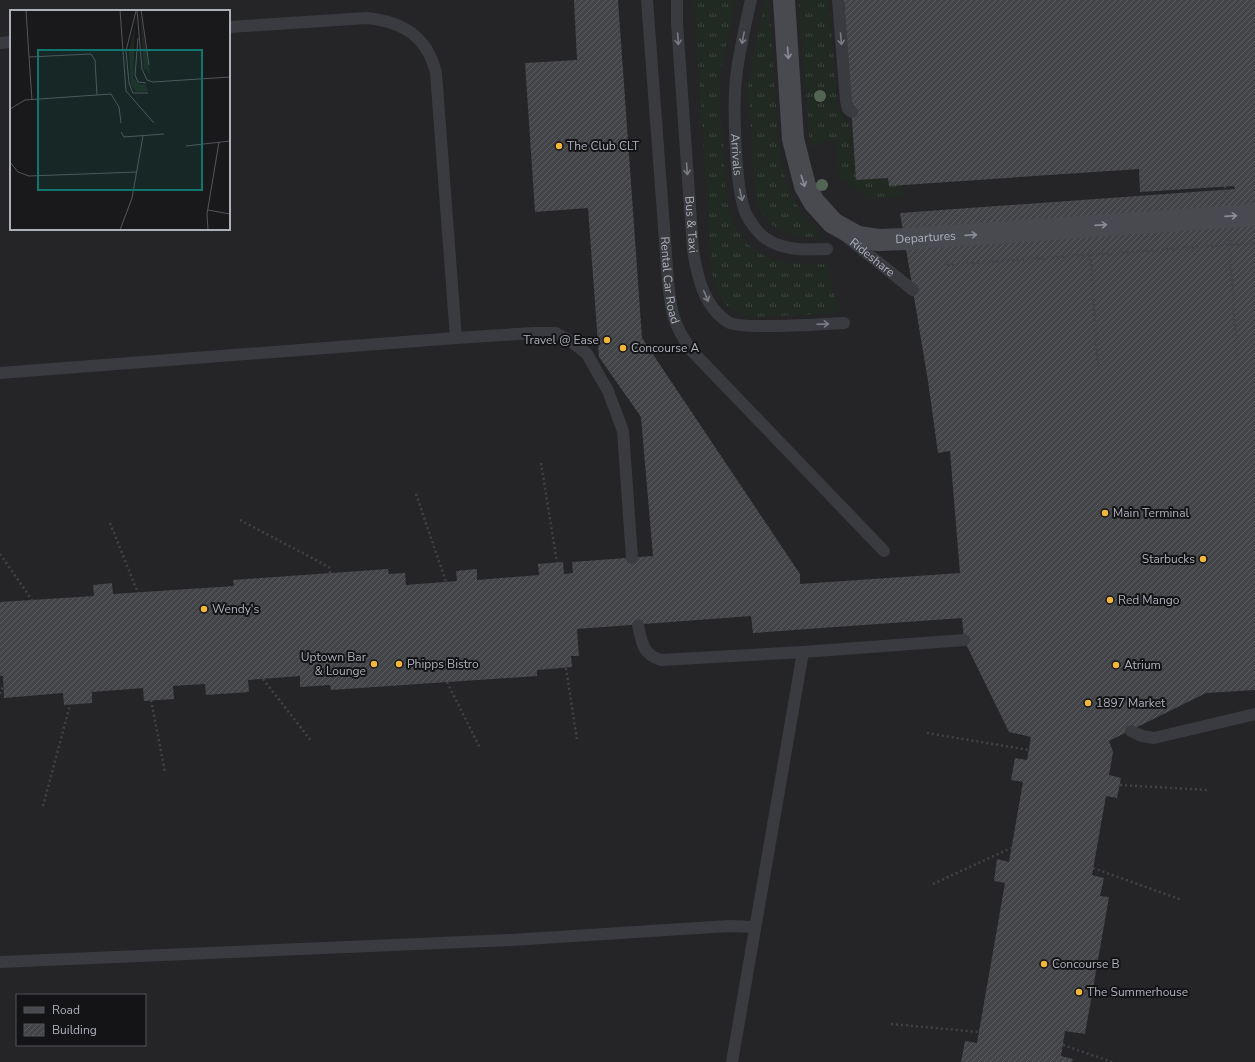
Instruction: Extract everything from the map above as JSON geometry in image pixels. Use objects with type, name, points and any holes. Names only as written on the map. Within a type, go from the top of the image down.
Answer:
[{"type":"main road","name":"Departures","points":[[784,0],[794,139],[798,164],[805,186],[814,202],[833,223],[858,237],[879,240],[1255,215]]},
{"type":"lane","name":"Rental Car Road","points":[[648,0],[668,281],[671,311],[679,332],[691,350],[884,551]]},
{"type":"lane","name":"Bus & Taxi","points":[[678,0],[677,23],[693,250],[697,275],[711,306],[729,323],[765,326],[844,323]]},
{"type":"lane","name":"Arrivals","points":[[751,0],[738,65],[734,96],[739,185],[746,214],[765,238],[777,244],[794,249],[827,249]]},
{"type":"lane","points":[[838,0],[846,101],[848,109],[852,112]]},
{"type":"lane","points":[[230,27],[367,18],[384,20],[403,26],[415,34],[428,51],[434,62],[436,73],[456,338]]},
{"type":"lane","name":"Rideshare","points":[[833,223],[851,241],[913,290]]},
{"type":"lane","points":[[0,373],[456,338],[533,333],[556,334],[571,341],[587,354],[608,391],[623,431],[632,558]]},
{"type":"lane","points":[[638,625],[644,649],[651,657],[661,660],[803,652],[964,640]]},
{"type":"lane","points":[[732,1062],[803,652]]},
{"type":"lane","points":[[1131,731],[1142,736],[1154,738],[1255,714]]},
{"type":"lane","points":[[0,962],[511,940],[729,926],[755,927]]},
{"type":"path","points":[[1225,186],[1237,357]]},
{"type":"path","points":[[1089,226],[1098,368]]},
{"type":"path","points":[[947,265],[1255,243]]},
{"type":"path","points":[[1228,244],[1232,275]]},
{"type":"path","points":[[541,463],[557,563]]},
{"type":"path","points":[[416,494],[446,582]]},
{"type":"path","points":[[240,520],[328,567],[330,573]]},
{"type":"path","points":[[110,523],[138,593]]},
{"type":"path","points":[[0,554],[32,600]]},
{"type":"path","points":[[566,668],[577,740]]},
{"type":"path","points":[[263,679],[312,742]]},
{"type":"path","points":[[447,682],[480,748]]},
{"type":"path","points":[[0,694],[3,686]]},
{"type":"path","points":[[151,700],[165,772]]},
{"type":"path","points":[[43,806],[70,705]]},
{"type":"path","points":[[927,733],[1029,750]]},
{"type":"path","points":[[1120,785],[1208,790]]},
{"type":"path","points":[[933,884],[1011,848]]},
{"type":"path","points":[[1093,868],[1182,900]]},
{"type":"path","points":[[891,1024],[979,1032]]},
{"type":"path","points":[[1063,1045],[1112,1062]]},
{"type":"shaded area","points":[[0,0],[1255,0],[1255,1062],[0,1062]]},
{"type":"green space","points":[[694,0],[735,0],[719,81],[726,197],[731,217],[739,232],[748,244],[760,253],[774,259],[790,263],[827,264],[839,313],[755,317],[745,315],[730,308],[724,303],[716,289],[712,271]]},
{"type":"green space","points":[[769,0],[779,150],[785,178],[792,195],[807,219],[819,229],[819,237],[798,236],[788,234],[780,230],[765,217],[756,198],[748,87],[765,1]]},
{"type":"green space","points":[[799,0],[829,0],[837,106],[845,121],[853,127],[888,178],[889,186],[902,185],[902,197],[870,199],[839,176],[837,138],[810,147]]},
{"type":"building","points":[[574,0],[618,0],[642,338],[800,574],[800,584],[960,573],[950,451],[938,453],[928,381],[900,213],[1235,189],[1234,186],[1140,192],[1139,169],[889,186],[888,178],[856,180],[844,0],[1255,0],[1255,690],[1206,693],[1109,741],[1113,752],[1109,775],[1121,778],[1117,798],[1106,796],[1092,875],[1104,878],[1100,896],[1109,897],[1085,1034],[1065,1031],[1061,1056],[1073,1059],[1072,1062],[961,1062],[965,1041],[977,1043],[1005,883],[994,881],[997,859],[1009,862],[1023,782],[1011,780],[1015,758],[1027,760],[1031,737],[1009,732],[964,640],[962,618],[753,633],[751,616],[577,629],[579,656],[571,656],[572,667],[537,670],[537,676],[331,690],[330,685],[300,687],[300,676],[248,680],[249,692],[206,695],[205,684],[173,686],[174,699],[144,701],[143,688],[92,692],[92,703],[64,705],[63,693],[4,698],[3,676],[0,676],[0,602],[94,596],[93,585],[112,583],[113,594],[234,586],[233,580],[388,569],[389,574],[405,573],[406,585],[457,581],[456,571],[477,569],[477,580],[539,575],[538,564],[563,562],[564,574],[573,573],[572,562],[653,556],[641,417],[599,357],[588,208],[535,212],[525,63],[577,60]]},
{"type":"place","name":"The Club CLT","points":[[559,146]]},
{"type":"place","name":"Travel @ Ease","points":[[607,340]]},
{"type":"place","name":"Concourse A","points":[[623,348]]},
{"type":"place","name":"Main Terminal","points":[[1105,513]]},
{"type":"place","name":"Starbucks","points":[[1203,559]]},
{"type":"place","name":"Red Mango","points":[[1110,600]]},
{"type":"place","name":"Wendy's","points":[[204,609]]},
{"type":"place","name":"Uptown Bar & Lounge","points":[[374,664]]},
{"type":"place","name":"Phipps Bistro","points":[[399,664]]},
{"type":"place","name":"Atrium","points":[[1116,665]]},
{"type":"place","name":"1897 Market","points":[[1088,703]]},
{"type":"place","name":"Concourse B","points":[[1044,964]]},
{"type":"place","name":"The Summerhouse","points":[[1079,992]]}]
